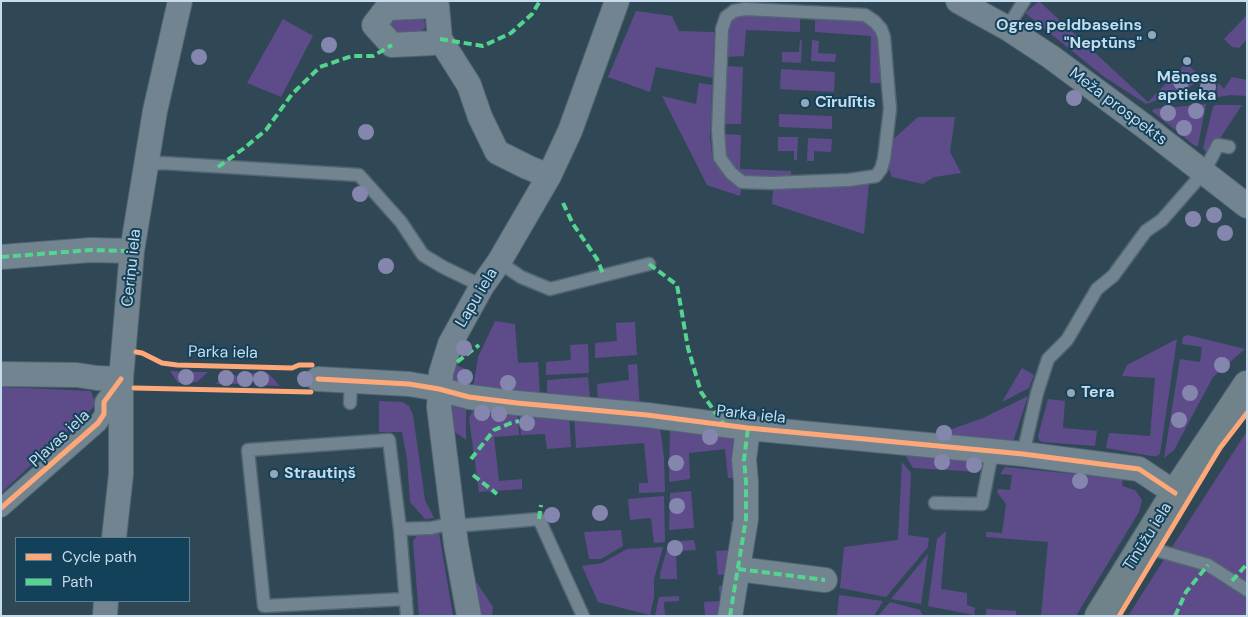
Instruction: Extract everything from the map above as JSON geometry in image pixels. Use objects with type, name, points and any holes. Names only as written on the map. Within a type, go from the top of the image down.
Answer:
[{"type":"main road","name":"Tīnūžu iela","points":[[1099,616],[1175,493],[1247,385]]},
{"type":"street","name":"Ceriņu iela","points":[[114,537],[121,474],[121,379],[132,251],[145,165],[162,78],[180,1]]},
{"type":"street","name":"Lapu iela","points":[[469,616],[456,544],[439,407],[441,373],[450,344],[482,286],[499,262],[549,176],[570,131],[617,1]]},
{"type":"street","name":"Meža prospekts","points":[[958,1],[1007,28],[1072,73],[1247,206]]},
{"type":"street","points":[[440,38],[469,85],[480,117],[497,152],[549,176]]},
{"type":"street","points":[[1,256],[92,250],[132,251]]},
{"type":"street","points":[[1,374],[77,375],[121,379]]},
{"type":"street","name":"Pļavas iela","points":[[1,508],[98,423],[104,414],[104,402],[121,379]]},
{"type":"street","name":"Parka iela","points":[[318,379],[350,392],[409,384],[478,398],[647,415],[748,428],[1024,454],[1139,469],[1175,493]]},
{"type":"street","points":[[730,616],[746,519],[744,460],[748,428]]},
{"type":"street","points":[[738,569],[825,580]]},
{"type":"street","points":[[104,616],[106,602]]},
{"type":"lane","points":[[1007,28],[1024,1]]},
{"type":"lane","points":[[745,8],[844,14],[865,15],[875,22],[884,37],[890,109],[881,169],[876,176],[850,180],[771,183],[742,182],[736,178],[720,158],[718,130],[722,29],[726,17],[734,11],[745,8]]},
{"type":"lane","points":[[1024,454],[1037,393],[1048,359],[1067,340],[1097,289],[1114,276],[1146,231],[1162,220],[1204,172],[1218,145],[1229,147]]},
{"type":"lane","points":[[145,165],[162,163],[359,175],[401,222],[423,255],[482,286]]},
{"type":"lane","points":[[499,262],[521,277],[550,290],[649,264]]},
{"type":"lane","points":[[406,599],[264,606],[248,450],[389,440],[400,529],[406,599],[407,616]]},
{"type":"lane","points":[[935,503],[982,504],[992,452]]},
{"type":"lane","points":[[400,529],[539,519],[583,616]]},
{"type":"lane","points":[[1142,546],[1208,565],[1247,590]]},
{"type":"shaded area","points":[[1039,1],[1148,102],[1186,63],[1202,78],[1184,91],[1146,104],[1103,76],[1025,13]]},
{"type":"shaded area","points":[[636,11],[672,16],[679,31],[714,32],[713,78],[656,67],[650,92],[608,77]]},
{"type":"shaded area","points":[[736,15],[800,17],[800,32],[746,30],[744,56],[725,57],[729,20]]},
{"type":"shaded area","points":[[1247,15],[1247,39],[1239,48],[1232,47],[1224,39]]},
{"type":"shaded area","points":[[392,18],[422,18],[425,22],[425,28],[419,32],[396,34],[390,29]]},
{"type":"shaded area","points":[[815,18],[855,19],[867,22],[878,35],[885,83],[870,83],[871,36],[815,32]]},
{"type":"shaded area","points":[[283,19],[313,36],[281,97],[247,83]]},
{"type":"shaded area","points":[[800,40],[802,40],[801,63],[782,62],[782,52],[799,52]]},
{"type":"shaded area","points":[[812,40],[819,41],[818,53],[836,54],[835,62],[811,61]]},
{"type":"shaded area","points":[[725,66],[743,67],[741,124],[723,124]]},
{"type":"shaded area","points":[[781,69],[835,72],[834,92],[780,89]]},
{"type":"shaded area","points":[[1232,77],[1247,80],[1247,96],[1230,95],[1218,97],[1218,83],[1224,89]]},
{"type":"shaded area","points":[[699,83],[712,85],[710,139],[712,155],[717,166],[727,179],[741,188],[740,196],[707,185],[662,96],[696,104]]},
{"type":"shaded area","points":[[1206,104],[1198,146],[1195,146],[1152,111],[1154,109]]},
{"type":"shaded area","points":[[1215,105],[1242,105],[1211,152],[1206,152],[1203,148]]},
{"type":"shaded area","points":[[779,114],[832,116],[832,129],[779,127]]},
{"type":"shaded area","points":[[918,117],[955,117],[950,152],[961,173],[934,177],[923,184],[892,177],[889,169],[890,142]]},
{"type":"shaded area","points":[[722,134],[741,135],[740,169],[791,171],[791,177],[742,176],[726,161]]},
{"type":"shaded area","points":[[778,137],[798,137],[797,160],[794,160],[794,151],[778,151]]},
{"type":"shaded area","points":[[808,138],[832,139],[831,152],[814,151],[814,161],[807,161]]},
{"type":"shaded area","points":[[869,183],[864,234],[772,204],[773,189]]},
{"type":"shaded area","points":[[495,321],[515,324],[518,363],[538,362],[540,395],[473,389],[478,357]]},
{"type":"shaded area","points":[[635,322],[637,355],[595,358],[595,343],[617,341],[616,323]]},
{"type":"shaded area","points":[[1188,335],[1245,349],[1213,377],[1174,450],[1164,458],[1180,359],[1200,362],[1202,347],[1182,344],[1183,337]]},
{"type":"shaded area","points":[[1177,339],[1160,454],[1151,456],[1106,448],[1109,433],[1150,436],[1155,378],[1122,376],[1127,365]]},
{"type":"shaded area","points":[[588,344],[589,373],[546,375],[546,362],[571,360],[570,345]]},
{"type":"shaded area","points":[[446,364],[459,366],[471,372],[470,383],[465,390],[455,385],[449,378]]},
{"type":"shaded area","points":[[637,364],[640,409],[598,402],[597,384],[629,380],[628,365]]},
{"type":"shaded area","points":[[1022,368],[1034,375],[1029,388],[1002,402]]},
{"type":"shaded area","points":[[170,371],[178,371],[180,376],[191,372],[208,372],[197,382],[178,383]]},
{"type":"shaded area","points":[[226,372],[240,377],[242,373],[269,374],[280,386],[261,385],[253,381],[250,384],[216,384]]},
{"type":"shaded area","points":[[588,377],[590,399],[547,396],[547,380]]},
{"type":"shaded area","points":[[1,387],[91,391],[96,405],[1,493]]},
{"type":"shaded area","points":[[1028,396],[1013,442],[927,438],[983,418]]},
{"type":"shaded area","points":[[1048,399],[1065,401],[1063,428],[1097,431],[1095,446],[1042,442],[1039,440],[1038,436]]},
{"type":"shaded area","points":[[379,401],[402,402],[409,406],[413,415],[425,500],[434,518],[425,519],[410,502],[407,459],[402,432],[379,432]]},
{"type":"shaded area","points":[[459,404],[466,406],[466,440],[444,424],[448,410],[452,406]]},
{"type":"shaded area","points":[[474,408],[512,412],[518,417],[519,435],[494,437],[499,481],[522,479],[522,489],[479,492],[469,418]]},
{"type":"shaded area","points":[[519,414],[569,414],[571,447],[547,449],[545,434],[521,435]]},
{"type":"shaded area","points":[[574,414],[660,427],[664,458],[665,492],[639,493],[639,483],[648,483],[644,443],[576,448]]},
{"type":"shaded area","points":[[670,427],[734,434],[736,478],[728,478],[725,449],[689,453],[690,479],[669,482]]},
{"type":"shaded area","points":[[1247,431],[1247,616],[1128,616],[1156,572]]},
{"type":"shaded area","points":[[903,451],[977,458],[978,472],[913,468]]},
{"type":"shaded area","points":[[902,462],[911,473],[908,535],[929,538],[928,547],[886,597],[840,588],[844,547],[898,540]]},
{"type":"shaded area","points":[[1005,467],[1123,479],[1122,486],[1135,490],[1142,500],[1139,512],[1076,616],[1041,616],[1048,542],[986,537],[986,532],[1002,533],[1006,504],[997,492],[998,489],[1010,490],[1012,475],[1000,474]]},
{"type":"shaded area","points":[[691,491],[694,528],[669,530],[670,493]]},
{"type":"shaded area","points":[[664,496],[665,542],[654,543],[651,518],[630,520],[628,499]]},
{"type":"shaded area","points":[[738,521],[729,574],[718,575],[716,551],[733,550],[731,522]]},
{"type":"shaded area","points":[[621,530],[623,546],[601,559],[589,559],[584,532]]},
{"type":"shaded area","points":[[946,531],[941,589],[967,593],[967,605],[975,608],[974,615],[928,606],[937,539]]},
{"type":"shaded area","points":[[439,533],[453,616],[419,616],[413,541],[418,534]]},
{"type":"shaded area","points":[[694,540],[696,550],[676,551],[677,579],[660,579],[669,542]]},
{"type":"shaded area","points":[[663,547],[654,579],[654,597],[650,615],[598,602],[582,566],[602,563],[627,549]]},
{"type":"shaded area","points":[[928,554],[921,604],[891,599]]},
{"type":"shaded area","points":[[475,580],[493,607],[492,616],[481,616]]},
{"type":"shaded area","points":[[728,585],[722,616],[705,616],[704,602],[720,601],[719,586]]},
{"type":"shaded area","points":[[839,595],[883,601],[874,616],[837,616]]},
{"type":"shaded area","points":[[679,596],[679,601],[664,602],[665,616],[655,616],[659,597]]},
{"type":"shaded area","points":[[890,602],[920,610],[923,616],[878,616]]},
{"type":"shaded area","points":[[986,609],[1016,611],[1016,616],[986,616]]},
{"type":"marked path","points":[[440,39],[483,46],[511,33],[532,14],[540,1]]},
{"type":"marked path","points":[[218,167],[266,130],[292,94],[320,67],[352,56],[373,56],[392,45]]},
{"type":"marked path","points":[[563,203],[573,224],[597,259],[604,276]]},
{"type":"marked path","points":[[1,257],[91,250],[132,251]]},
{"type":"marked path","points":[[649,264],[677,285],[688,348],[701,392],[724,425]]},
{"type":"marked path","points":[[457,362],[479,345]]},
{"type":"marked path","points":[[471,459],[494,430],[519,421]]},
{"type":"marked path","points":[[730,616],[746,519],[744,460],[748,428]]},
{"type":"marked path","points":[[473,475],[497,494]]},
{"type":"marked path","points":[[539,519],[541,505]]},
{"type":"marked path","points":[[1232,581],[1247,564]]},
{"type":"marked path","points":[[1175,616],[1186,592],[1208,565]]},
{"type":"marked path","points":[[738,569],[825,580]]},
{"type":"cycle path","points":[[136,352],[162,363],[177,365],[292,368],[299,365],[312,365]]},
{"type":"cycle path","points":[[1,508],[98,423],[104,414],[104,402],[121,379]]},
{"type":"cycle path","points":[[318,379],[409,384],[469,397],[517,403],[647,415],[748,428],[1023,454],[1139,469],[1175,493]]},
{"type":"cycle path","points":[[134,388],[311,392]]},
{"type":"cycle path","points":[[1119,616],[1220,448],[1247,413]]},
{"type":"place","name":"Ogres peldbaseins \"Neptūns\"","points":[[1152,35]]},
{"type":"place","name":"Mēness aptieka","points":[[1187,61]]},
{"type":"place","name":"Cīrulītis","points":[[805,103]]},
{"type":"place","name":"Tera","points":[[1071,393]]},
{"type":"place","name":"Strautiņš","points":[[274,474]]}]
